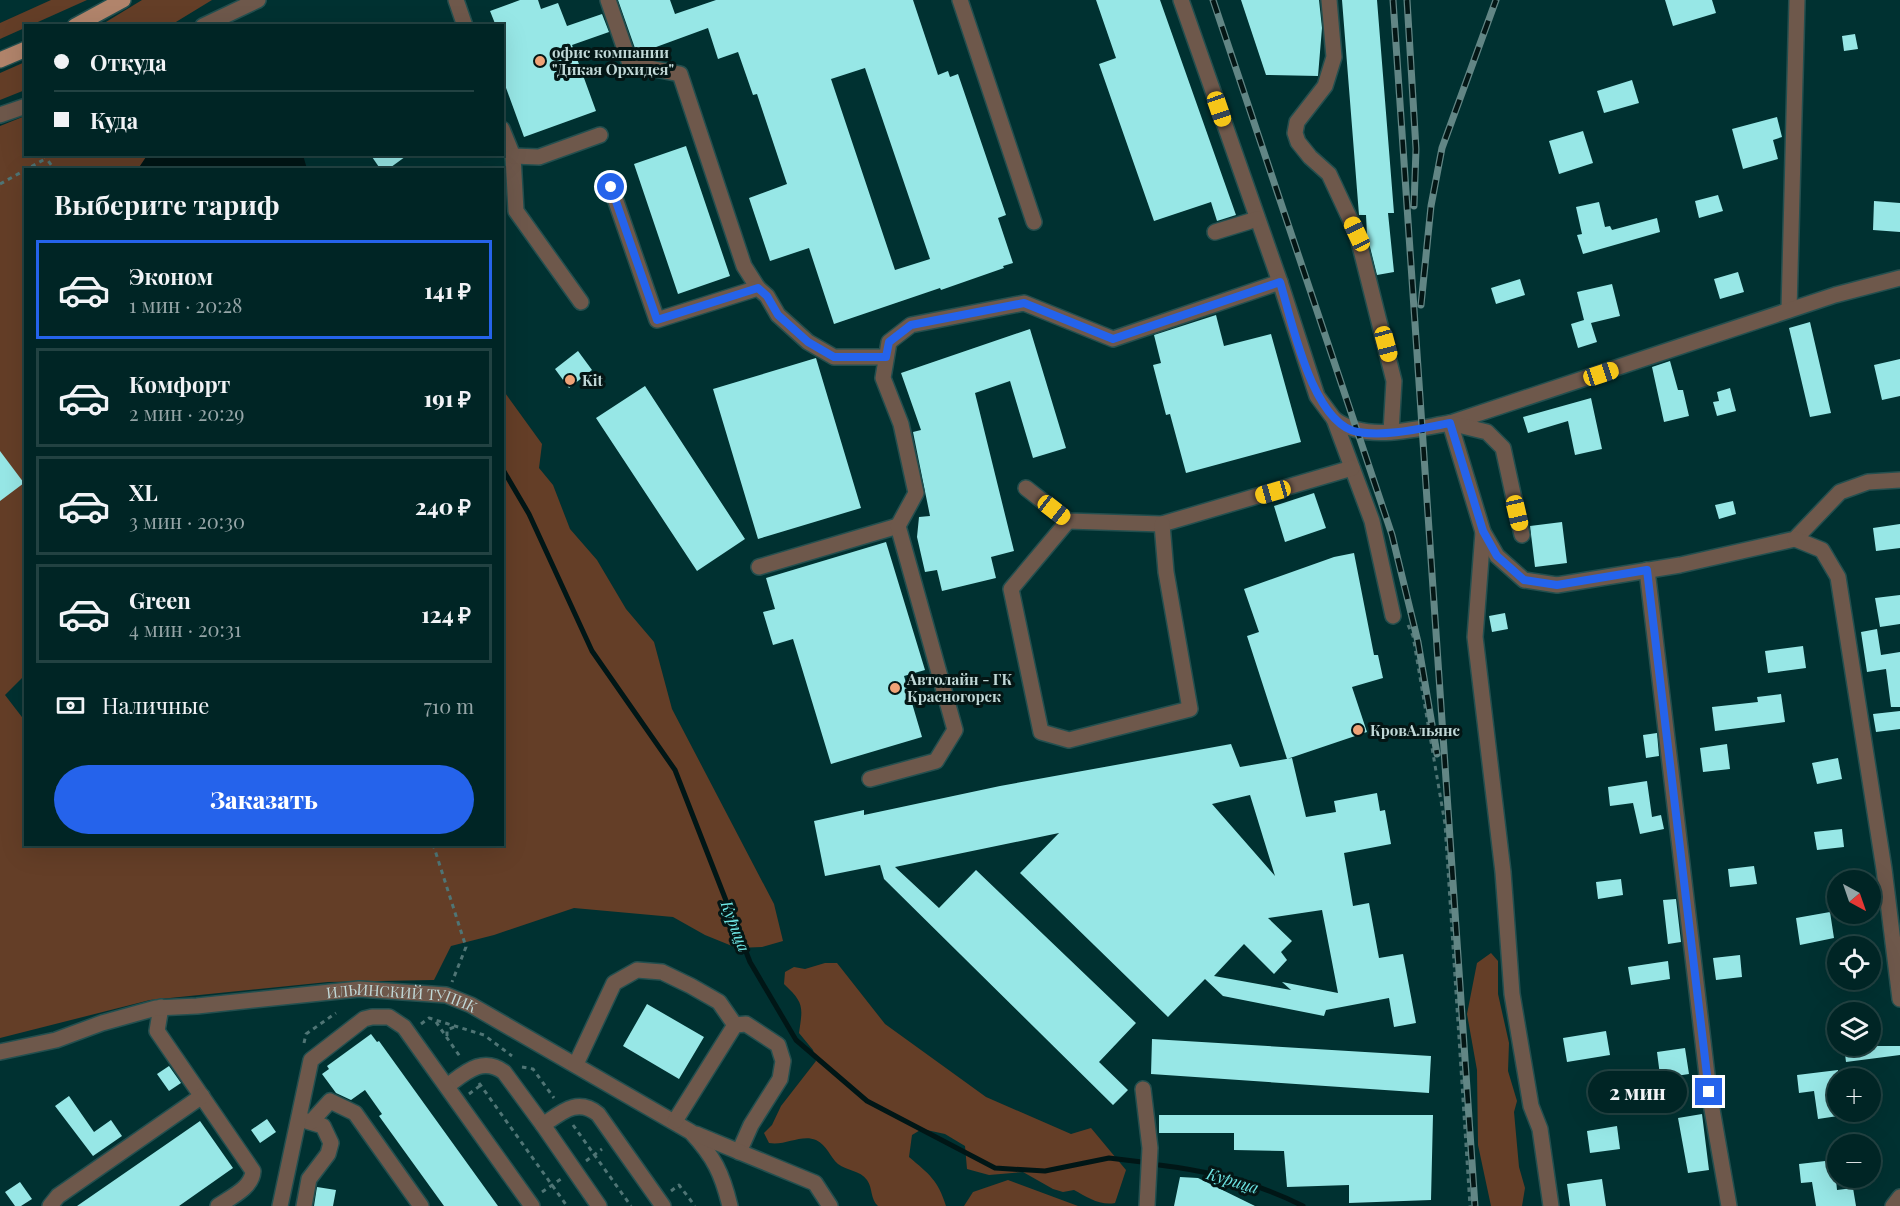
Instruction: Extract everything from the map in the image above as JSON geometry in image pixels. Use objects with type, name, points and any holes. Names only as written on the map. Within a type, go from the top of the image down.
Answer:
[{"type":"main road","points":[[79,24],[123,0]]},
{"type":"main road","points":[[0,60],[24,50]]},
{"type":"street","points":[[208,24],[258,0]]},
{"type":"street","points":[[456,0],[464,24]]},
{"type":"street","points":[[608,0],[630,64],[680,74],[744,266],[758,288],[785,322],[808,342],[834,357],[886,357]]},
{"type":"street","points":[[960,0],[1034,222]]},
{"type":"street","points":[[1181,0],[1280,282],[1317,396],[1334,419],[1372,521],[1393,616]]},
{"type":"street","points":[[1329,0],[1334,57],[1325,86],[1297,122],[1295,133],[1298,142],[1310,157],[1329,174],[1357,234],[1394,381],[1391,432]]},
{"type":"street","points":[[1789,310],[1797,0]]},
{"type":"street","points":[[0,115],[24,107]]},
{"type":"street","points":[[504,134],[513,156],[516,211],[581,302]]},
{"type":"street","points":[[513,156],[539,157],[600,135]]},
{"type":"street","points":[[611,187],[657,320],[758,288]]},
{"type":"street","points":[[1215,232],[1257,219]]},
{"type":"street","points":[[1334,419],[1358,432],[1391,432],[1450,423],[1789,310],[1900,278]]},
{"type":"street","points":[[870,779],[936,761],[955,730],[898,526],[916,493],[901,424],[883,378],[889,342],[911,325],[1024,303],[1113,339],[1280,282]]},
{"type":"street","points":[[1450,423],[1483,531],[1497,556],[1524,580],[1557,585],[1713,559],[1795,539],[1840,492],[1868,482],[1900,480]]},
{"type":"street","points":[[1450,423],[1487,432],[1503,448],[1522,535]]},
{"type":"street","points":[[1026,488],[1068,521],[1162,525],[1352,468]]},
{"type":"street","points":[[1068,521],[1011,589],[1041,732],[1069,740],[1190,710],[1166,572],[1162,525]]},
{"type":"street","points":[[759,567],[898,526]]},
{"type":"street","points":[[1483,531],[1475,637],[1503,872],[1512,994],[1531,1106],[1540,1129],[1551,1206]]},
{"type":"street","points":[[1795,539],[1822,550],[1838,578],[1884,869],[1900,999]]},
{"type":"street","points":[[1647,570],[1706,1070],[1729,1206]]},
{"type":"street","points":[[576,1064],[614,983],[638,970],[662,972],[691,986],[718,1002],[735,1026]]},
{"type":"street","name":"ИЛЬИНСКИЙ ТУПИК","points":[[0,1052],[56,1040],[102,1023],[161,1007],[359,989],[446,995],[471,1005],[675,1120],[691,1132],[708,1151],[722,1174],[730,1206]]},
{"type":"street","points":[[161,1007],[157,1031],[253,1171],[253,1178],[246,1186],[218,1206]]},
{"type":"street","points":[[280,1206],[305,1121],[311,1060],[354,1026],[372,1017],[388,1017],[404,1027],[532,1206]]},
{"type":"street","points":[[675,1120],[735,1026],[747,1024],[778,1045],[783,1061],[780,1079],[751,1125],[740,1152]]},
{"type":"street","points":[[447,1086],[469,1069],[483,1064],[502,1070],[599,1206]]},
{"type":"street","points":[[1143,1089],[1150,1148],[1147,1206]]},
{"type":"street","points":[[50,1206],[58,1196],[202,1096]]},
{"type":"street","points":[[305,1121],[330,1101],[355,1113],[421,1206]]},
{"type":"street","points":[[543,1125],[570,1107],[585,1106],[592,1110],[663,1206]]},
{"type":"street","points":[[304,1206],[309,1179],[331,1149],[327,1131],[305,1121]]},
{"type":"street","points":[[691,1132],[815,1183],[830,1206]]},
{"type":"street","points":[[1893,1206],[1900,1197]]},
{"type":"path","points":[[26,168],[44,157]]},
{"type":"path","points":[[0,184],[24,169]]},
{"type":"path","points":[[1393,616],[1403,616],[1413,636],[1445,824],[1470,1206]]},
{"type":"path","points":[[434,846],[466,947],[446,995]]},
{"type":"path","points":[[434,1020],[567,1206]]},
{"type":"path","points":[[449,1041],[447,1030],[451,1027],[459,1028]]},
{"type":"path","points":[[458,1102],[502,1070]]},
{"type":"shaded area","points":[[51,0],[87,0],[33,24],[24,24],[24,28],[0,39],[0,23]]},
{"type":"shaded area","points":[[142,0],[212,0],[173,24],[103,24]]},
{"type":"shaded area","points":[[24,62],[24,90],[0,100],[0,73]]},
{"type":"shaded area","points":[[24,116],[24,156],[147,156],[139,168],[24,168],[24,676],[5,695],[24,720],[24,846],[504,846],[504,391],[542,444],[539,468],[553,485],[570,529],[597,560],[626,609],[654,642],[672,709],[774,904],[783,941],[762,947],[737,948],[705,935],[673,917],[574,908],[494,935],[451,946],[434,980],[328,982],[150,1000],[0,1038],[0,126]]},
{"type":"shaded area","points":[[147,156],[303,156],[307,168],[139,168]]},
{"type":"shaded area","points":[[1491,953],[1498,961],[1498,994],[1509,1043],[1508,1071],[1517,1101],[1514,1112],[1519,1167],[1525,1188],[1522,1206],[1491,1206],[1478,1145],[1477,1070],[1467,1014],[1477,963]]},
{"type":"shaded area","points":[[825,963],[837,963],[885,1024],[986,1097],[1071,1134],[1091,1128],[1126,1170],[1115,1203],[1099,1202],[1074,1190],[1063,1192],[1053,1189],[1023,1172],[989,1175],[967,1169],[965,1146],[945,1134],[922,1129],[912,1135],[909,1157],[932,1178],[946,1206],[878,1206],[869,1183],[864,1177],[838,1164],[820,1142],[805,1138],[769,1143],[764,1133],[772,1125],[781,1106],[816,1061],[813,1050],[799,1033],[800,1005],[784,984],[785,972],[794,967],[805,969]]},
{"type":"shaded area","points":[[1008,1180],[1078,1206],[964,1206],[973,1192]]},
{"type":"building","name":"офис компании \"Дикая Орхидея\"","points":[[520,0],[538,0],[541,9],[558,3],[567,26],[602,14],[609,32],[572,45],[596,111],[524,137],[504,82],[504,24],[495,24],[490,11]]},
{"type":"building","points":[[618,0],[670,0],[675,14],[716,0],[913,0],[938,75],[948,71],[950,77],[958,74],[1006,215],[998,218],[1013,263],[941,290],[940,288],[834,324],[809,248],[770,261],[749,198],[787,184],[757,94],[753,95],[738,52],[718,59],[708,28],[637,54]],"holes":[[[865,68],[930,259],[895,270],[831,79]]]},
{"type":"building","points":[[1096,0],[1160,0],[1236,215],[1217,221],[1211,202],[1154,221],[1099,64],[1116,58]]},
{"type":"building","points":[[1241,0],[1319,0],[1322,28],[1318,76],[1266,75]]},
{"type":"building","points":[[1342,0],[1377,0],[1394,213],[1388,213],[1394,272],[1377,275],[1367,235],[1366,215],[1359,215]]},
{"type":"building","points":[[1665,0],[1712,0],[1716,13],[1673,26]]},
{"type":"building","points":[[1855,34],[1858,49],[1844,51],[1842,36]]},
{"type":"building","points":[[1632,80],[1639,103],[1604,113],[1597,91]]},
{"type":"building","points":[[1777,117],[1782,137],[1773,140],[1778,159],[1743,169],[1732,129]]},
{"type":"building","points":[[1583,131],[1593,163],[1559,174],[1549,141]]},
{"type":"building","points":[[686,146],[730,276],[678,294],[634,164]]},
{"type":"building","points":[[371,156],[406,156],[390,168],[380,168]]},
{"type":"building","points":[[1718,195],[1723,211],[1699,218],[1695,201]]},
{"type":"building","points":[[1874,201],[1900,203],[1900,232],[1873,230]]},
{"type":"building","points":[[1599,202],[1605,227],[1610,226],[1612,230],[1657,218],[1660,232],[1583,254],[1577,235],[1582,234],[1576,207]]},
{"type":"building","points":[[1738,272],[1744,292],[1720,299],[1714,279]]},
{"type":"building","points":[[1520,279],[1525,295],[1496,304],[1491,288]]},
{"type":"building","points":[[1612,284],[1620,316],[1591,323],[1597,342],[1578,348],[1571,324],[1584,320],[1577,292]]},
{"type":"building","points":[[1216,315],[1224,346],[1271,334],[1301,442],[1186,473],[1170,414],[1166,415],[1153,365],[1161,363],[1154,335]]},
{"type":"building","points":[[1810,322],[1831,413],[1810,417],[1789,328]]},
{"type":"building","points":[[1030,329],[1066,448],[1033,458],[1010,381],[975,393],[1014,551],[991,557],[996,578],[942,591],[937,570],[925,572],[917,537],[919,517],[930,516],[913,432],[921,430],[901,373]]},
{"type":"building","points":[[578,351],[592,370],[569,388],[555,369]]},
{"type":"building","points":[[816,358],[861,508],[758,539],[713,389]]},
{"type":"building","points":[[1900,359],[1900,396],[1882,400],[1874,365]]},
{"type":"building","points":[[1670,361],[1678,390],[1683,390],[1689,416],[1664,422],[1652,367]]},
{"type":"building","points":[[645,386],[745,539],[697,571],[596,418]]},
{"type":"building","points":[[1730,388],[1736,411],[1717,416],[1713,402],[1719,401],[1717,392]]},
{"type":"building","points":[[1591,398],[1602,449],[1575,455],[1568,421],[1528,433],[1523,417]]},
{"type":"building","points":[[0,451],[24,483],[0,501]]},
{"type":"building","points":[[1314,493],[1326,528],[1285,542],[1274,506]]},
{"type":"building","points":[[1733,501],[1736,514],[1719,519],[1715,505]]},
{"type":"building","points":[[1562,522],[1567,563],[1535,567],[1530,526]]},
{"type":"building","points":[[1900,524],[1900,548],[1876,551],[1873,528]]},
{"type":"building","points":[[886,542],[925,670],[904,676],[922,737],[831,764],[793,639],[773,645],[763,612],[775,609],[766,578]]},
{"type":"building","points":[[1354,553],[1374,655],[1378,655],[1383,678],[1352,687],[1367,732],[1287,759],[1247,636],[1259,632],[1244,589],[1334,557]]},
{"type":"building","points":[[1900,595],[1900,624],[1880,627],[1875,598]]},
{"type":"building","points":[[1505,613],[1508,629],[1492,632],[1489,616]]},
{"type":"building","points":[[1877,629],[1881,655],[1900,652],[1900,707],[1891,707],[1886,669],[1867,672],[1861,632]]},
{"type":"building","points":[[1803,646],[1806,668],[1768,673],[1765,651]]},
{"type":"building","points":[[1781,694],[1785,722],[1715,731],[1712,707],[1758,702],[1757,697]]},
{"type":"building","points":[[1900,711],[1900,729],[1876,732],[1873,714]]},
{"type":"building","points":[[1657,733],[1659,756],[1646,758],[1643,735]]},
{"type":"building","points":[[1231,744],[1240,767],[1292,758],[1306,817],[1336,812],[1334,801],[1377,793],[1380,811],[1385,810],[1391,844],[1344,853],[1353,906],[1369,903],[1379,958],[1403,954],[1416,1023],[1394,1027],[1389,998],[1326,1010],[1324,1016],[1223,996],[1205,979],[1168,1017],[1020,873],[1059,833],[895,867],[939,908],[976,870],[1136,1023],[1099,1062],[1128,1090],[1113,1105],[884,879],[880,865],[825,876],[814,821],[864,810],[864,815],[1000,786]],"holes":[[[1250,795],[1275,876],[1212,804]],[[1322,910],[1338,993],[1282,982],[1291,990],[1214,976],[1244,944],[1274,974],[1287,960],[1281,952],[1292,941],[1268,918]]]},
{"type":"building","points":[[1727,744],[1730,769],[1703,772],[1700,748]]},
{"type":"building","points":[[1838,758],[1842,779],[1817,784],[1812,763]]},
{"type":"building","points":[[1647,781],[1652,817],[1661,815],[1664,829],[1640,834],[1633,803],[1610,806],[1608,787]]},
{"type":"building","points":[[1842,829],[1844,847],[1817,850],[1814,832]]},
{"type":"building","points":[[1754,866],[1757,884],[1730,887],[1728,869]]},
{"type":"building","points":[[1621,879],[1623,895],[1598,899],[1596,882]]},
{"type":"building","points":[[1676,899],[1681,942],[1668,944],[1663,900]]},
{"type":"building","points":[[1827,913],[1827,924],[1832,924],[1834,936],[1800,945],[1796,918]]},
{"type":"building","points":[[1740,955],[1742,977],[1716,980],[1713,958]]},
{"type":"building","points":[[1668,961],[1670,979],[1631,985],[1628,967]]},
{"type":"building","points":[[647,1004],[704,1037],[679,1079],[623,1046]]},
{"type":"building","points":[[1606,1031],[1610,1055],[1567,1062],[1563,1038]]},
{"type":"building","points":[[371,1034],[377,1042],[379,1041],[498,1206],[444,1206],[379,1116],[382,1114],[365,1090],[351,1100],[336,1093],[322,1074],[329,1069],[327,1066]]},
{"type":"building","points":[[1152,1039],[1431,1056],[1429,1093],[1151,1074]]},
{"type":"building","points":[[1881,1046],[1900,1046],[1900,1055],[1846,1062],[1845,1056],[1881,1056]]},
{"type":"building","points":[[1685,1048],[1689,1074],[1676,1076],[1681,1106],[1645,1112],[1642,1094],[1662,1091],[1657,1052]]},
{"type":"building","points":[[169,1066],[181,1083],[169,1091],[157,1074]]},
{"type":"building","points":[[1827,1071],[1827,1118],[1818,1119],[1814,1091],[1799,1093],[1797,1075]]},
{"type":"building","points":[[69,1096],[94,1132],[111,1120],[122,1136],[93,1156],[55,1106]]},
{"type":"building","points":[[1702,1114],[1709,1170],[1688,1173],[1678,1118]]},
{"type":"building","points":[[1159,1115],[1433,1115],[1431,1200],[1349,1203],[1349,1185],[1287,1187],[1284,1151],[1234,1150],[1234,1133],[1159,1133]]},
{"type":"building","points":[[267,1119],[276,1132],[260,1143],[251,1130]]},
{"type":"building","points":[[200,1121],[233,1168],[179,1206],[77,1206]]},
{"type":"building","points":[[1617,1126],[1620,1149],[1590,1153],[1587,1131]]},
{"type":"building","points":[[1827,1161],[1827,1188],[1837,1188],[1837,1190],[1853,1188],[1856,1206],[1816,1206],[1812,1182],[1801,1183],[1799,1164]]},
{"type":"building","points":[[1180,1177],[1198,1178],[1255,1206],[1174,1206]]},
{"type":"building","points":[[1602,1179],[1606,1206],[1570,1206],[1567,1184]]},
{"type":"building","points":[[20,1182],[32,1199],[21,1206],[15,1206],[5,1192]]},
{"type":"building","points":[[317,1187],[336,1190],[333,1206],[314,1206]]},
{"type":"waterway","name":"Курица","points":[[504,471],[529,514],[592,651],[675,770],[750,962],[796,1040],[867,1101],[995,1168],[1045,1171],[1109,1158],[1142,1162]]},
{"type":"waterway","name":"Курица","points":[[1159,1165],[1233,1179],[1303,1206]]},
{"type":"railway","points":[[1213,0],[1392,535],[1418,642],[1437,754]]},
{"type":"railway","points":[[1393,0],[1475,1206]]},
{"type":"railway","points":[[1407,0],[1416,149],[1414,206]]},
{"type":"railway","points":[[1421,305],[1431,206],[1442,148],[1496,0]]},
{"type":"place","name":"офис компании \"Дикая Орхидея\"","points":[[540,61]]},
{"type":"place","name":"Kit","points":[[570,380]]},
{"type":"place","name":"Автолайн - ГК Красногорск","points":[[895,688]]},
{"type":"place","name":"КровАльянс","points":[[1358,730]]},
{"type":"route","points":[[611,187],[657,320],[758,288],[767,296],[778,315],[808,342],[834,357],[886,357],[889,342],[911,325],[1024,303],[1113,339],[1280,282],[1317,396],[1334,419],[1344,427],[1358,432],[1391,432],[1450,423],[1483,531],[1497,556],[1524,580],[1557,585],[1647,570],[1709,1092]]}]
